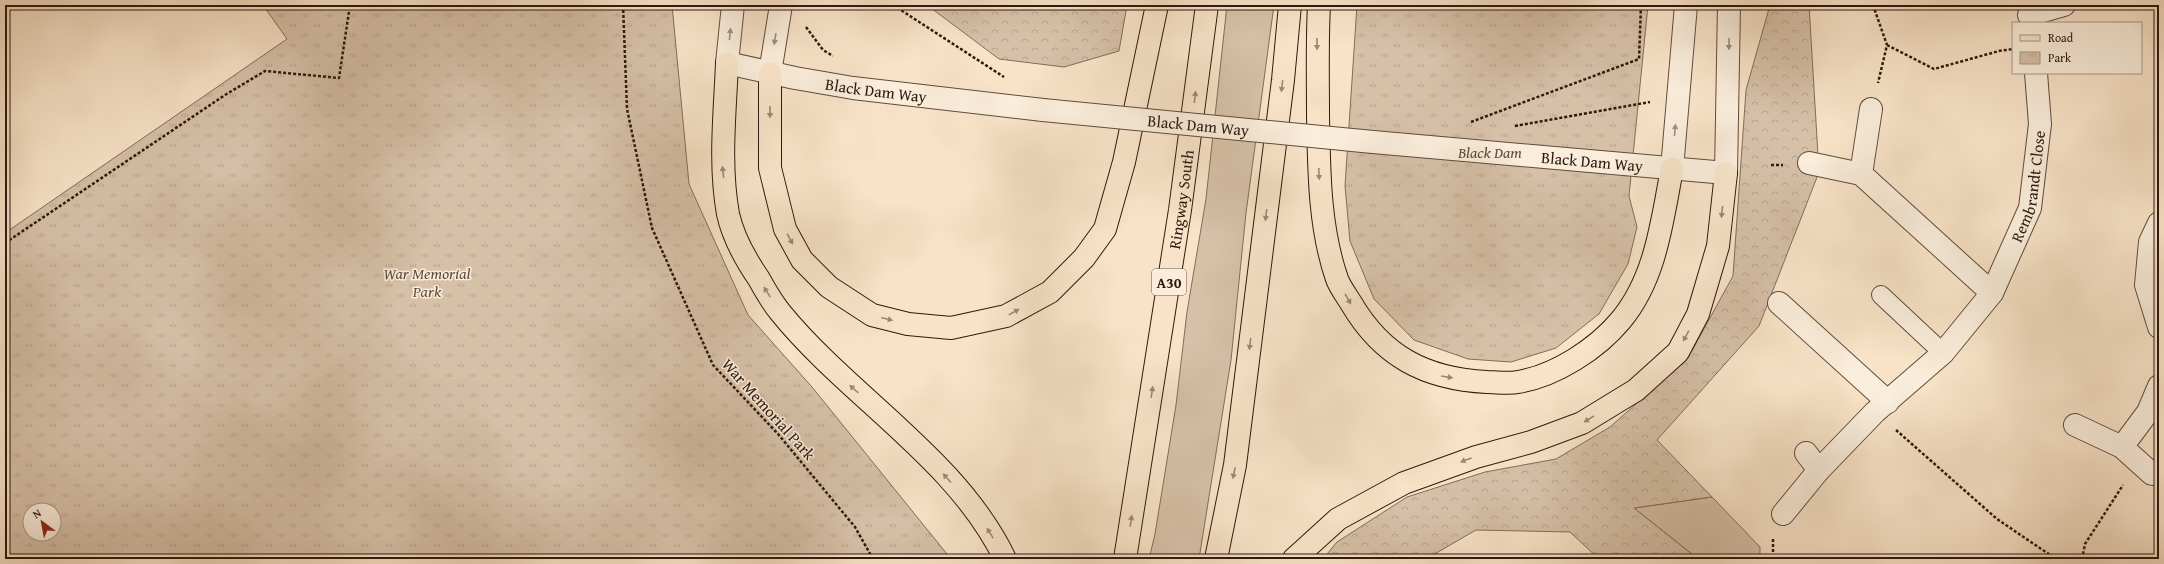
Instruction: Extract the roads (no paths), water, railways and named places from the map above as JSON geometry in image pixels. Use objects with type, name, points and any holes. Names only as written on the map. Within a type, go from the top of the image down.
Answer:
[{"type":"main road","points":[[770,73],[770,168],[785,229],[802,260],[829,287],[872,315],[908,324],[951,328],[1006,316],[1050,292],[1084,258],[1105,229],[1124,162],[1157,5]]},
{"type":"main road","name":"Ringway South","points":[[1124,559],[1180,210],[1207,5]]},
{"type":"main road","points":[[1216,559],[1235,465],[1283,80],[1290,5]]},
{"type":"main road","points":[[1319,5],[1319,179],[1327,238],[1337,280],[1362,322],[1388,350],[1422,370],[1440,376],[1476,381],[1517,383],[1555,371],[1590,348],[1621,320],[1648,276],[1672,169]]},
{"type":"main road","points":[[727,63],[723,165],[728,215],[744,257],[779,312],[851,386],[911,439],[974,507],[1005,559]]},
{"type":"main road","points":[[1294,559],[1338,518],[1404,483],[1476,457],[1530,442],[1582,423],[1636,390],[1678,352],[1698,314],[1718,246],[1726,173]]},
{"type":"street","points":[[727,63],[733,5]]},
{"type":"street","points":[[770,73],[780,5]]},
{"type":"street","points":[[1672,169],[1686,5]]},
{"type":"street","points":[[1726,173],[1730,5]]},
{"type":"street","points":[[2028,14],[2064,5]]},
{"type":"street","name":"Black Dam Way","points":[[727,63],[770,73],[853,88],[1043,110],[1373,142],[1726,173]]},
{"type":"street","name":"Rembrandt Close","points":[[1783,514],[1819,470],[1882,407],[1943,353],[1992,293],[2030,208],[2040,124],[2036,74]]},
{"type":"street","points":[[1861,174],[1871,109]]},
{"type":"street","points":[[1809,163],[1861,174],[1992,293]]},
{"type":"street","points":[[2159,223],[2150,242],[2146,285],[2159,327]]},
{"type":"street","points":[[1779,303],[1882,407]]},
{"type":"street","points":[[2075,425],[2137,461],[2148,412],[2159,386]]},
{"type":"street","points":[[1806,452],[1819,470]]},
{"type":"lane","points":[[1881,295],[1943,353]]},
{"type":"park label","name":"Black Dam","points":[[1490,152]]},
{"type":"park label","name":"War Memorial Park","points":[[427,282]]}]
